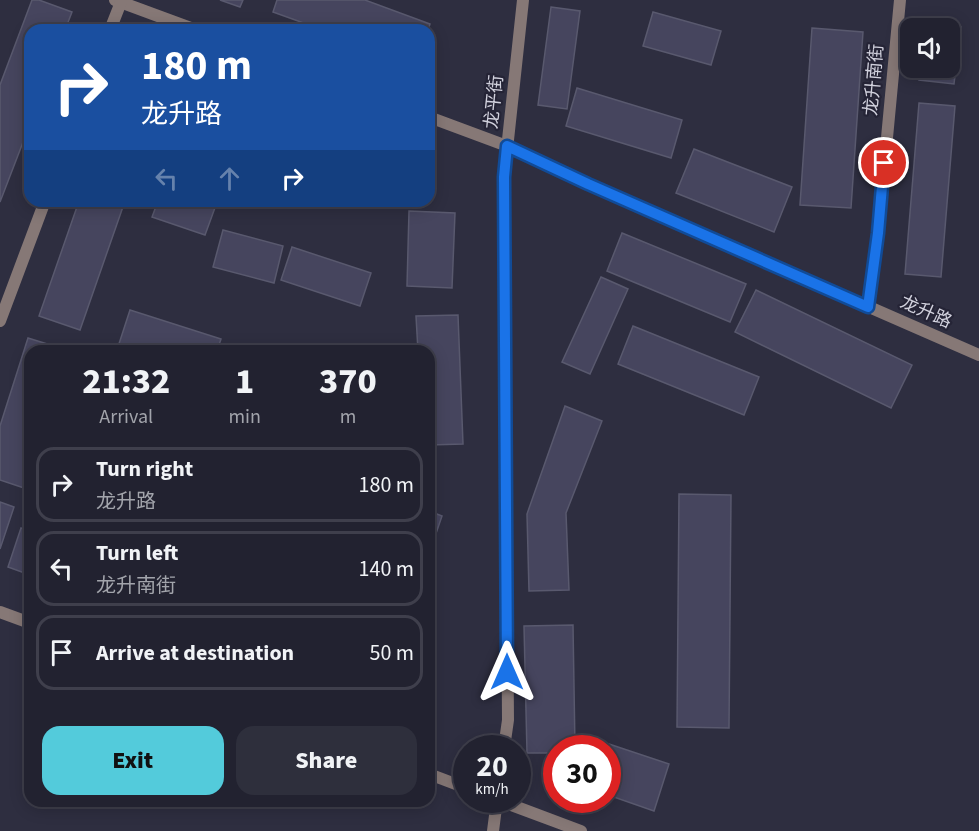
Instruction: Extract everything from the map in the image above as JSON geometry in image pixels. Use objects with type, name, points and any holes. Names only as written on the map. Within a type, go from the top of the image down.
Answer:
[{"type":"street","name":"龙平街","points":[[506,735],[508,720],[504,189],[523,0]]},
{"type":"street","name":"龙升南街","points":[[868,307],[878,233],[900,0]]},
{"type":"street","points":[[112,24],[118,1],[179,24]]},
{"type":"street","name":"龙升路","points":[[435,119],[507,146],[588,184],[979,355]]},
{"type":"street","points":[[0,321],[43,207]]},
{"type":"street","points":[[0,612],[24,621]]},
{"type":"street","points":[[435,776],[453,783]]},
{"type":"street","points":[[492,831],[495,813]]},
{"type":"street","points":[[531,813],[581,831]]},
{"type":"building","points":[[32,0],[39,0],[72,12],[67,24],[24,24],[24,140],[0,202],[0,85]]},
{"type":"building","points":[[220,0],[243,0],[240,7]]},
{"type":"building","points":[[277,0],[365,0],[430,24],[306,24],[273,12]]},
{"type":"building","points":[[551,7],[580,11],[567,109],[538,105]]},
{"type":"building","points":[[653,12],[721,31],[711,65],[643,46]]},
{"type":"building","points":[[812,28],[863,32],[851,208],[800,205]]},
{"type":"building","points":[[919,78],[955,78],[954,84],[919,80]]},
{"type":"building","points":[[577,88],[682,120],[671,158],[566,126]]},
{"type":"building","points":[[919,103],[955,106],[941,277],[905,274]]},
{"type":"building","points":[[694,149],[792,187],[774,232],[676,193]]},
{"type":"building","points":[[77,207],[123,207],[80,330],[39,316]]},
{"type":"building","points":[[156,207],[215,207],[205,235],[152,217]]},
{"type":"building","points":[[409,211],[455,213],[452,288],[407,286]]},
{"type":"building","points":[[223,230],[283,246],[274,283],[213,267]]},
{"type":"building","points":[[622,233],[746,284],[730,322],[607,271]]},
{"type":"building","points":[[292,247],[371,273],[360,306],[281,280]]},
{"type":"building","points":[[601,277],[628,289],[590,374],[562,362]]},
{"type":"building","points":[[756,290],[912,365],[891,408],[735,332]]},
{"type":"building","points":[[130,310],[221,339],[219,345],[119,345]]},
{"type":"building","points":[[458,315],[463,444],[435,445],[435,345],[418,345],[416,316]]},
{"type":"building","points":[[633,326],[759,377],[744,415],[618,364]]},
{"type":"building","points":[[28,338],[51,345],[26,345]]},
{"type":"building","points":[[24,351],[24,488],[0,480],[0,426]]},
{"type":"building","points":[[565,406],[602,421],[566,513],[569,590],[529,591],[527,514]]},
{"type":"building","points":[[679,494],[731,495],[729,728],[677,727]]},
{"type":"building","points":[[0,502],[14,507],[0,549]]},
{"type":"building","points":[[435,513],[442,516],[435,536]]},
{"type":"building","points":[[21,528],[24,529],[24,573],[8,567]]},
{"type":"building","points":[[573,625],[575,735],[543,735],[543,753],[531,753],[531,735],[527,735],[524,626]]},
{"type":"building","points":[[621,748],[669,764],[654,811],[621,800]]},
{"type":"route","points":[[507,672],[504,177],[507,146],[868,307],[884,163]]}]
